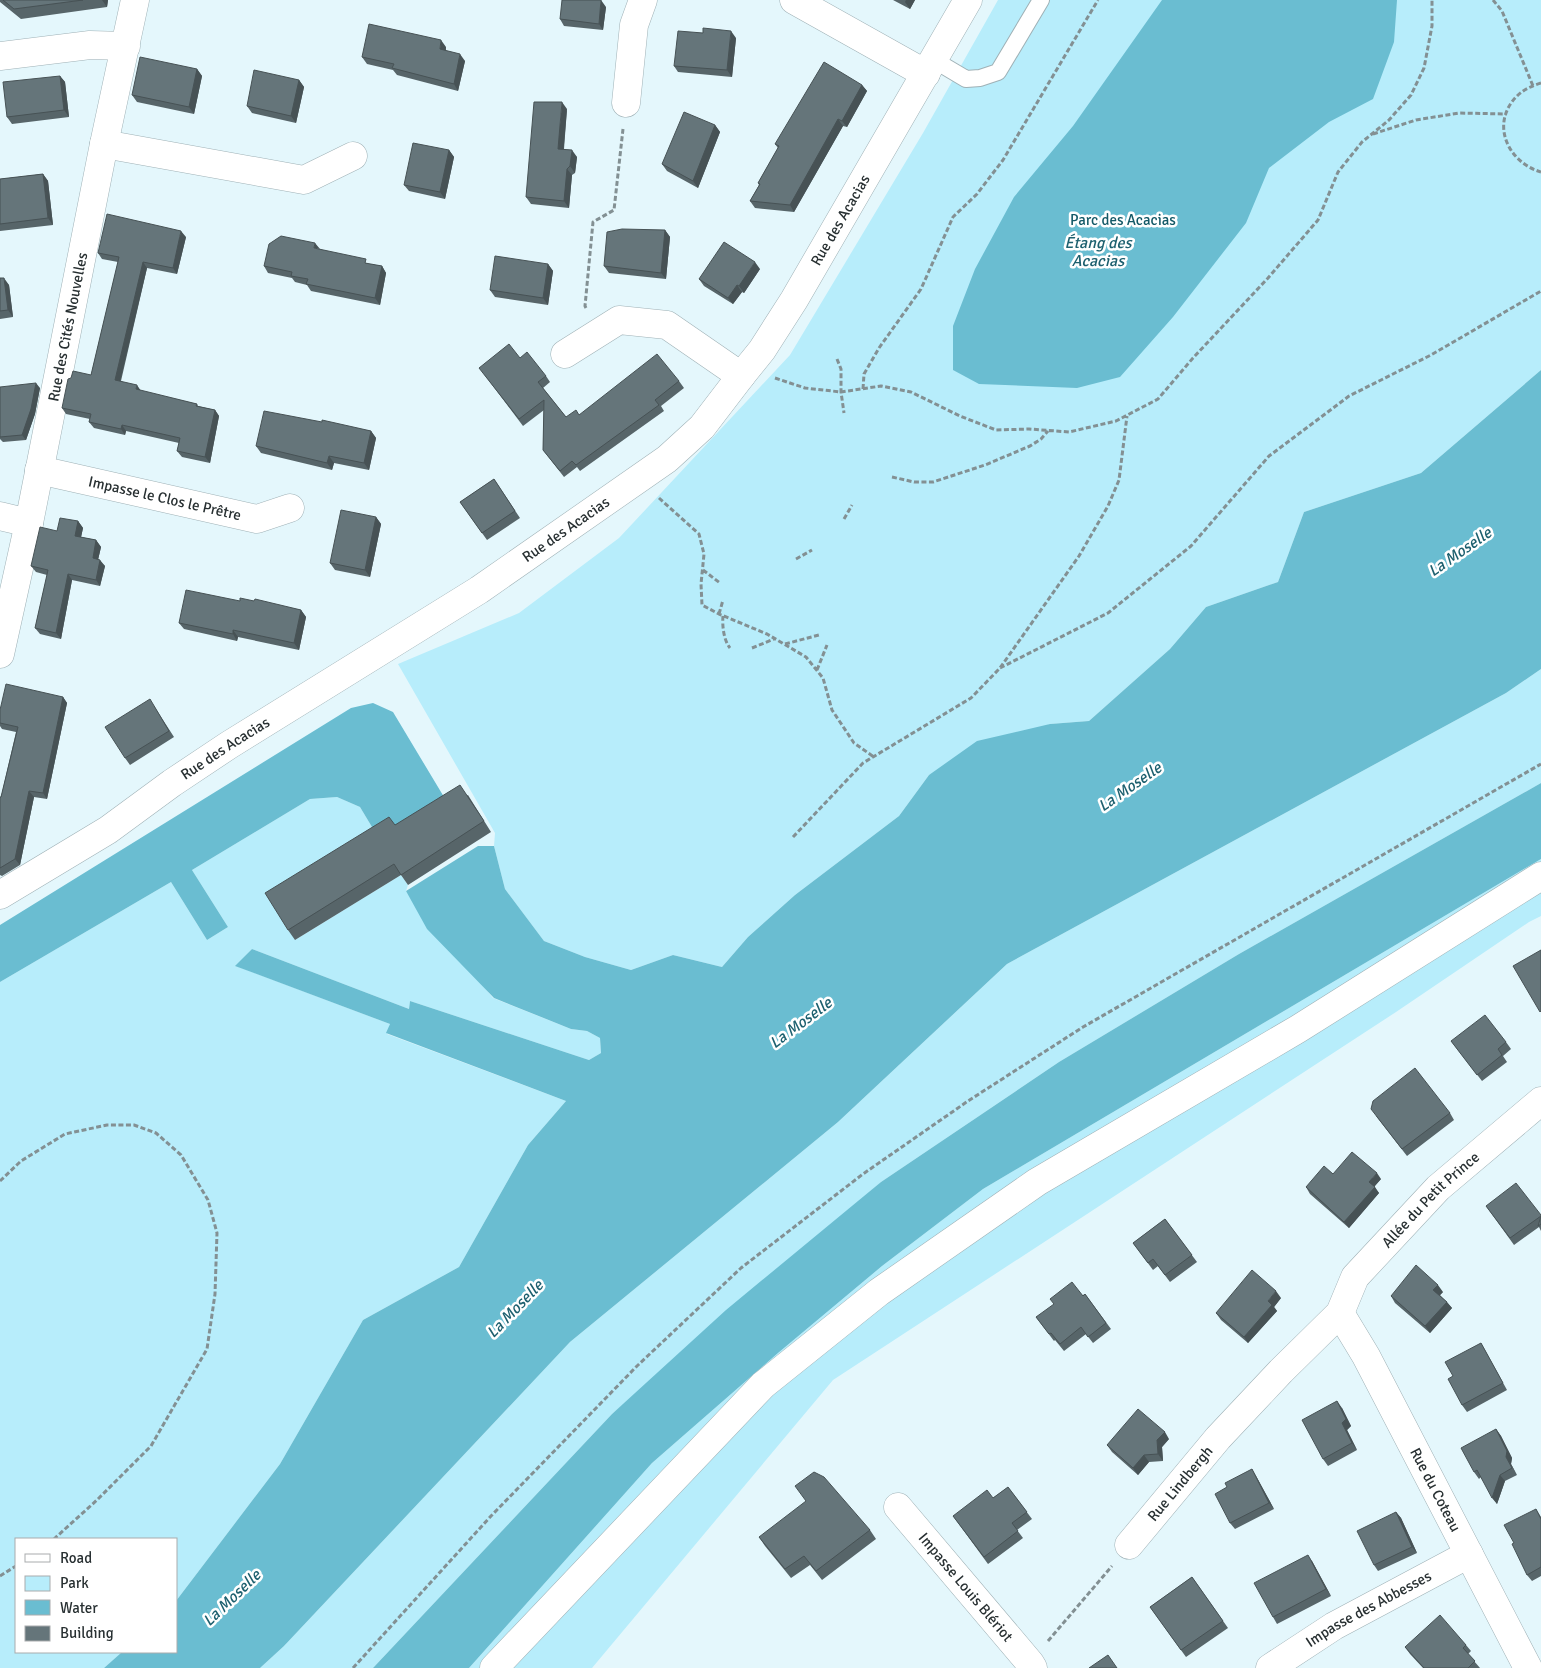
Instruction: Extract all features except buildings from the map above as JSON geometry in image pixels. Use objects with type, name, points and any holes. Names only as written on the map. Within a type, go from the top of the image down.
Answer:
[{"type":"street","name":"Rue des Cités Nouvelles","points":[[0,654],[29,523],[104,144],[135,0]]},
{"type":"street","points":[[626,103],[634,25],[643,0]]},
{"type":"street","points":[[794,0],[930,67]]},
{"type":"street","name":"Rue des Acacias","points":[[0,895],[108,830],[172,783],[229,745],[479,590],[667,459],[702,427],[762,350],[794,300],[968,0]]},
{"type":"street","points":[[0,56],[90,45],[126,46]]},
{"type":"street","points":[[104,144],[304,180],[353,156]]},
{"type":"street","points":[[565,354],[620,320],[667,325],[746,369]]},
{"type":"street","name":"Impasse le Clos le Prêtre","points":[[39,470],[257,519],[290,508]]},
{"type":"street","points":[[0,516],[29,523]]},
{"type":"street","points":[[494,1668],[763,1385],[878,1292],[1037,1182],[1298,1029],[1541,876]]},
{"type":"street","name":"Allée du Petit Prince","points":[[1340,1313],[1355,1277],[1438,1188],[1541,1102]]},
{"type":"street","name":"Rue Lindbergh","points":[[1129,1545],[1218,1438],[1281,1371],[1340,1313]]},
{"type":"street","name":"Rue du Coteau","points":[[1340,1313],[1366,1356],[1528,1668]]},
{"type":"street","name":"Impasse Louis Blériot","points":[[898,1507],[1031,1666]]},
{"type":"street","name":"Impasse des Abbesses","points":[[1270,1668],[1334,1626],[1469,1554]]},
{"type":"lane","points":[[930,67],[966,79],[980,78],[998,72],[1041,0]]},
{"type":"path","points":[[863,389],[864,374],[879,348],[921,289],[953,217],[978,194],[1003,160],[1098,0]]},
{"type":"path","points":[[746,369],[805,388],[841,392],[881,386],[911,392],[960,416],[996,430],[1068,432],[1116,421],[1158,400],[1193,358],[1268,278],[1318,220],[1338,172],[1362,142],[1389,120],[1411,95],[1424,68],[1432,26],[1432,0]]},
{"type":"path","points":[[1493,0],[1502,11],[1533,86]]},
{"type":"path","points":[[1541,83],[1517,96],[1509,107],[1504,121],[1504,136],[1518,161],[1530,169],[1541,172]]},
{"type":"path","points":[[601,332],[585,306],[593,222],[614,210],[626,103]]},
{"type":"path","points":[[1370,135],[1416,120],[1434,117],[1459,114],[1507,114]]},
{"type":"path","points":[[1000,668],[1108,613],[1191,546],[1269,456],[1349,396],[1431,355],[1541,291]]},
{"type":"path","points":[[837,359],[841,369],[841,392],[844,413]]},
{"type":"path","points":[[793,837],[863,763],[971,698],[1000,668],[1079,556],[1108,506],[1119,480],[1127,415]]},
{"type":"path","points":[[892,477],[914,482],[933,482],[985,465],[1030,446],[1041,439],[1048,430]]},
{"type":"path","points":[[639,478],[699,534],[704,554],[701,584],[702,605],[775,639],[806,657],[823,678],[832,710],[854,743],[874,757]]},
{"type":"path","points":[[844,520],[852,505]]},
{"type":"path","points":[[796,559],[812,550]]},
{"type":"path","points":[[702,570],[720,583]]},
{"type":"path","points":[[723,600],[722,623],[730,648]]},
{"type":"path","points":[[784,644],[818,635]]},
{"type":"path","points":[[752,648],[775,639]]},
{"type":"path","points":[[817,670],[826,645]]},
{"type":"path","points":[[353,1668],[491,1516],[637,1366],[741,1268],[863,1174],[968,1101],[1083,1027],[1541,764]]},
{"type":"path","points":[[0,1181],[21,1161],[64,1134],[107,1124],[134,1125],[156,1133],[181,1155],[208,1200],[217,1233],[216,1294],[207,1349],[151,1446],[97,1500],[55,1538]]},
{"type":"path","points":[[1031,1666],[1129,1545]]},
{"type":"path","points":[[0,1576],[15,1567]]},
{"type":"green space","name":"Parc des Acacias","points":[[998,0],[1541,0],[1541,370],[1421,473],[1304,512],[1278,582],[1206,607],[1170,649],[1089,721],[1050,724],[929,775],[899,816],[795,895],[748,937],[722,967],[673,955],[631,970],[585,957],[544,941],[505,889],[494,846],[495,833],[398,664],[519,613],[619,538],[790,355],[923,133]]},
{"type":"green space","points":[[1541,669],[1541,783],[1239,954],[1059,1062],[881,1182],[612,1414],[373,1668],[260,1668],[284,1646],[570,1342],[838,1122],[1007,964],[1506,693]]},
{"type":"green space","points":[[337,797],[360,807],[378,837],[295,940],[401,875],[408,885],[406,891],[493,998],[571,1029],[587,1031],[600,1038],[601,1053],[589,1060],[410,1001],[409,1009],[252,949],[236,966],[390,1024],[387,1034],[566,1101],[528,1145],[459,1267],[363,1320],[280,1464],[178,1598],[178,1538],[15,1538],[15,1653],[121,1653],[104,1668],[0,1668],[0,982],[171,882],[207,940],[228,927],[192,870],[310,799]]},
{"type":"green space","points":[[1541,859],[1541,916],[1529,922],[1396,1012],[833,1380],[592,1668],[469,1668],[652,1463],[778,1353],[882,1266],[983,1189]]},
{"type":"water","name":"Étang des Acacias","points":[[1162,0],[1397,0],[1394,42],[1373,99],[1329,122],[1269,168],[1246,223],[1173,317],[1120,377],[1077,388],[979,384],[953,370],[953,326],[975,269],[1014,197],[1073,126]]},
{"type":"water","name":"La Moselle","points":[[1541,370],[1541,669],[1506,693],[1007,964],[838,1122],[570,1342],[284,1646],[260,1668],[104,1668],[121,1653],[178,1653],[178,1598],[280,1464],[363,1320],[459,1267],[528,1145],[566,1101],[386,1033],[390,1024],[235,966],[252,949],[409,1009],[410,1001],[589,1060],[601,1053],[600,1038],[587,1031],[571,1029],[494,998],[427,929],[406,891],[478,846],[494,846],[505,889],[544,941],[585,957],[631,970],[673,955],[722,967],[748,937],[795,895],[899,816],[929,775],[977,741],[1050,724],[1089,721],[1170,649],[1206,607],[1278,582],[1304,512],[1421,473]]},
{"type":"water","points":[[373,703],[393,712],[444,797],[378,837],[360,807],[337,797],[310,799],[192,870],[228,927],[207,940],[171,882],[0,982],[0,925],[351,708]]},
{"type":"water","points":[[1541,783],[1541,859],[983,1189],[882,1266],[778,1353],[652,1463],[469,1668],[373,1668],[612,1414],[726,1310],[881,1182],[1059,1062],[1239,954]]}]
